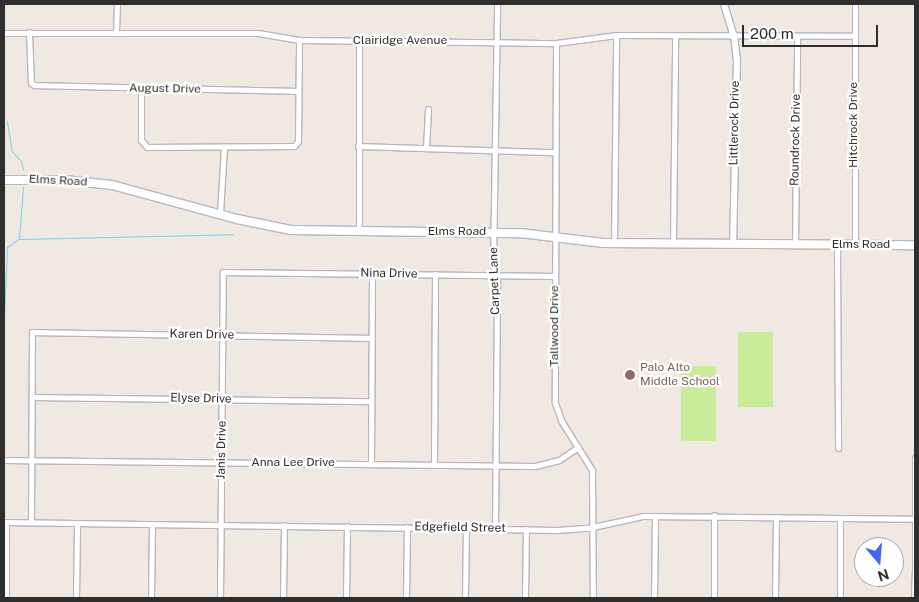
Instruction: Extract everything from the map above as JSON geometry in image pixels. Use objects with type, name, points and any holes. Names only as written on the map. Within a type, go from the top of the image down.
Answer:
[{"type":"main road","name":"Elms Road","points":[[4,180],[64,180],[112,185],[220,214],[292,230],[494,232],[539,234],[555,239],[614,243],[915,245]]},
{"type":"street","points":[[116,32],[117,4]]},
{"type":"street","name":"Carpet Lane","points":[[495,528],[496,275],[494,232],[497,4]]},
{"type":"street","name":"Littlerock Drive","points":[[724,4],[734,36],[737,59],[733,244]]},
{"type":"street","name":"Hitchrock Drive","points":[[855,4],[855,246]]},
{"type":"street","name":"August Drive","points":[[29,32],[32,85],[298,91]]},
{"type":"street","name":"Clairidge Avenue","points":[[4,33],[258,33],[299,40],[556,43],[616,35],[854,36]]},
{"type":"street","points":[[614,243],[616,35]]},
{"type":"street","points":[[673,243],[675,36]]},
{"type":"street","name":"Roundrock Drive","points":[[795,244],[797,36]]},
{"type":"street","points":[[141,88],[142,143],[147,147],[294,146],[298,141],[299,40]]},
{"type":"street","points":[[359,41],[359,232]]},
{"type":"street","name":"Tallwood Drive","points":[[556,43],[554,152],[555,403],[562,422],[592,470],[593,598]]},
{"type":"street","points":[[426,148],[428,109]]},
{"type":"street","points":[[358,146],[554,152]]},
{"type":"street","points":[[220,214],[224,147]]},
{"type":"street","points":[[837,245],[838,448]]},
{"type":"street","name":"Nina Drive","points":[[223,272],[555,276]]},
{"type":"street","name":"Janis Drive","points":[[220,598],[223,272]]},
{"type":"street","points":[[371,464],[372,274]]},
{"type":"street","points":[[434,465],[435,274]]},
{"type":"street","name":"Karen Drive","points":[[32,397],[32,332],[372,338]]},
{"type":"street","points":[[31,522],[32,397]]},
{"type":"street","name":"Elyse Drive","points":[[32,397],[371,401]]},
{"type":"street","name":"Anna Lee Drive","points":[[4,460],[543,466],[560,460],[578,447]]},
{"type":"street","points":[[914,598],[915,458]]},
{"type":"street","points":[[714,515],[714,598]]},
{"type":"street","name":"Edgefield Street","points":[[5,522],[526,529],[593,527],[633,517],[655,516],[714,515],[915,519]]},
{"type":"street","points":[[654,598],[655,516]]},
{"type":"street","points":[[775,598],[776,516]]},
{"type":"street","points":[[840,518],[840,598]]},
{"type":"street","points":[[5,522],[6,598]]},
{"type":"street","points":[[76,598],[77,523]]},
{"type":"street","points":[[151,598],[152,524]]},
{"type":"street","points":[[283,598],[284,525]]},
{"type":"street","points":[[346,598],[347,526]]},
{"type":"street","points":[[406,598],[407,527]]},
{"type":"street","points":[[465,598],[466,528]]},
{"type":"street","points":[[526,529],[526,598]]},
{"type":"green space","points":[[738,332],[773,332],[773,407],[738,407]]},
{"type":"green space","points":[[681,366],[716,366],[716,441],[681,441]]},
{"type":"waterway","points":[[7,121],[12,151],[21,161],[23,170]]},
{"type":"waterway","points":[[19,238],[23,187]]},
{"type":"waterway","points":[[4,316],[7,247],[19,239],[233,234]]},
{"type":"place","name":"Palo Alto Middle School","points":[[630,375]]}]
